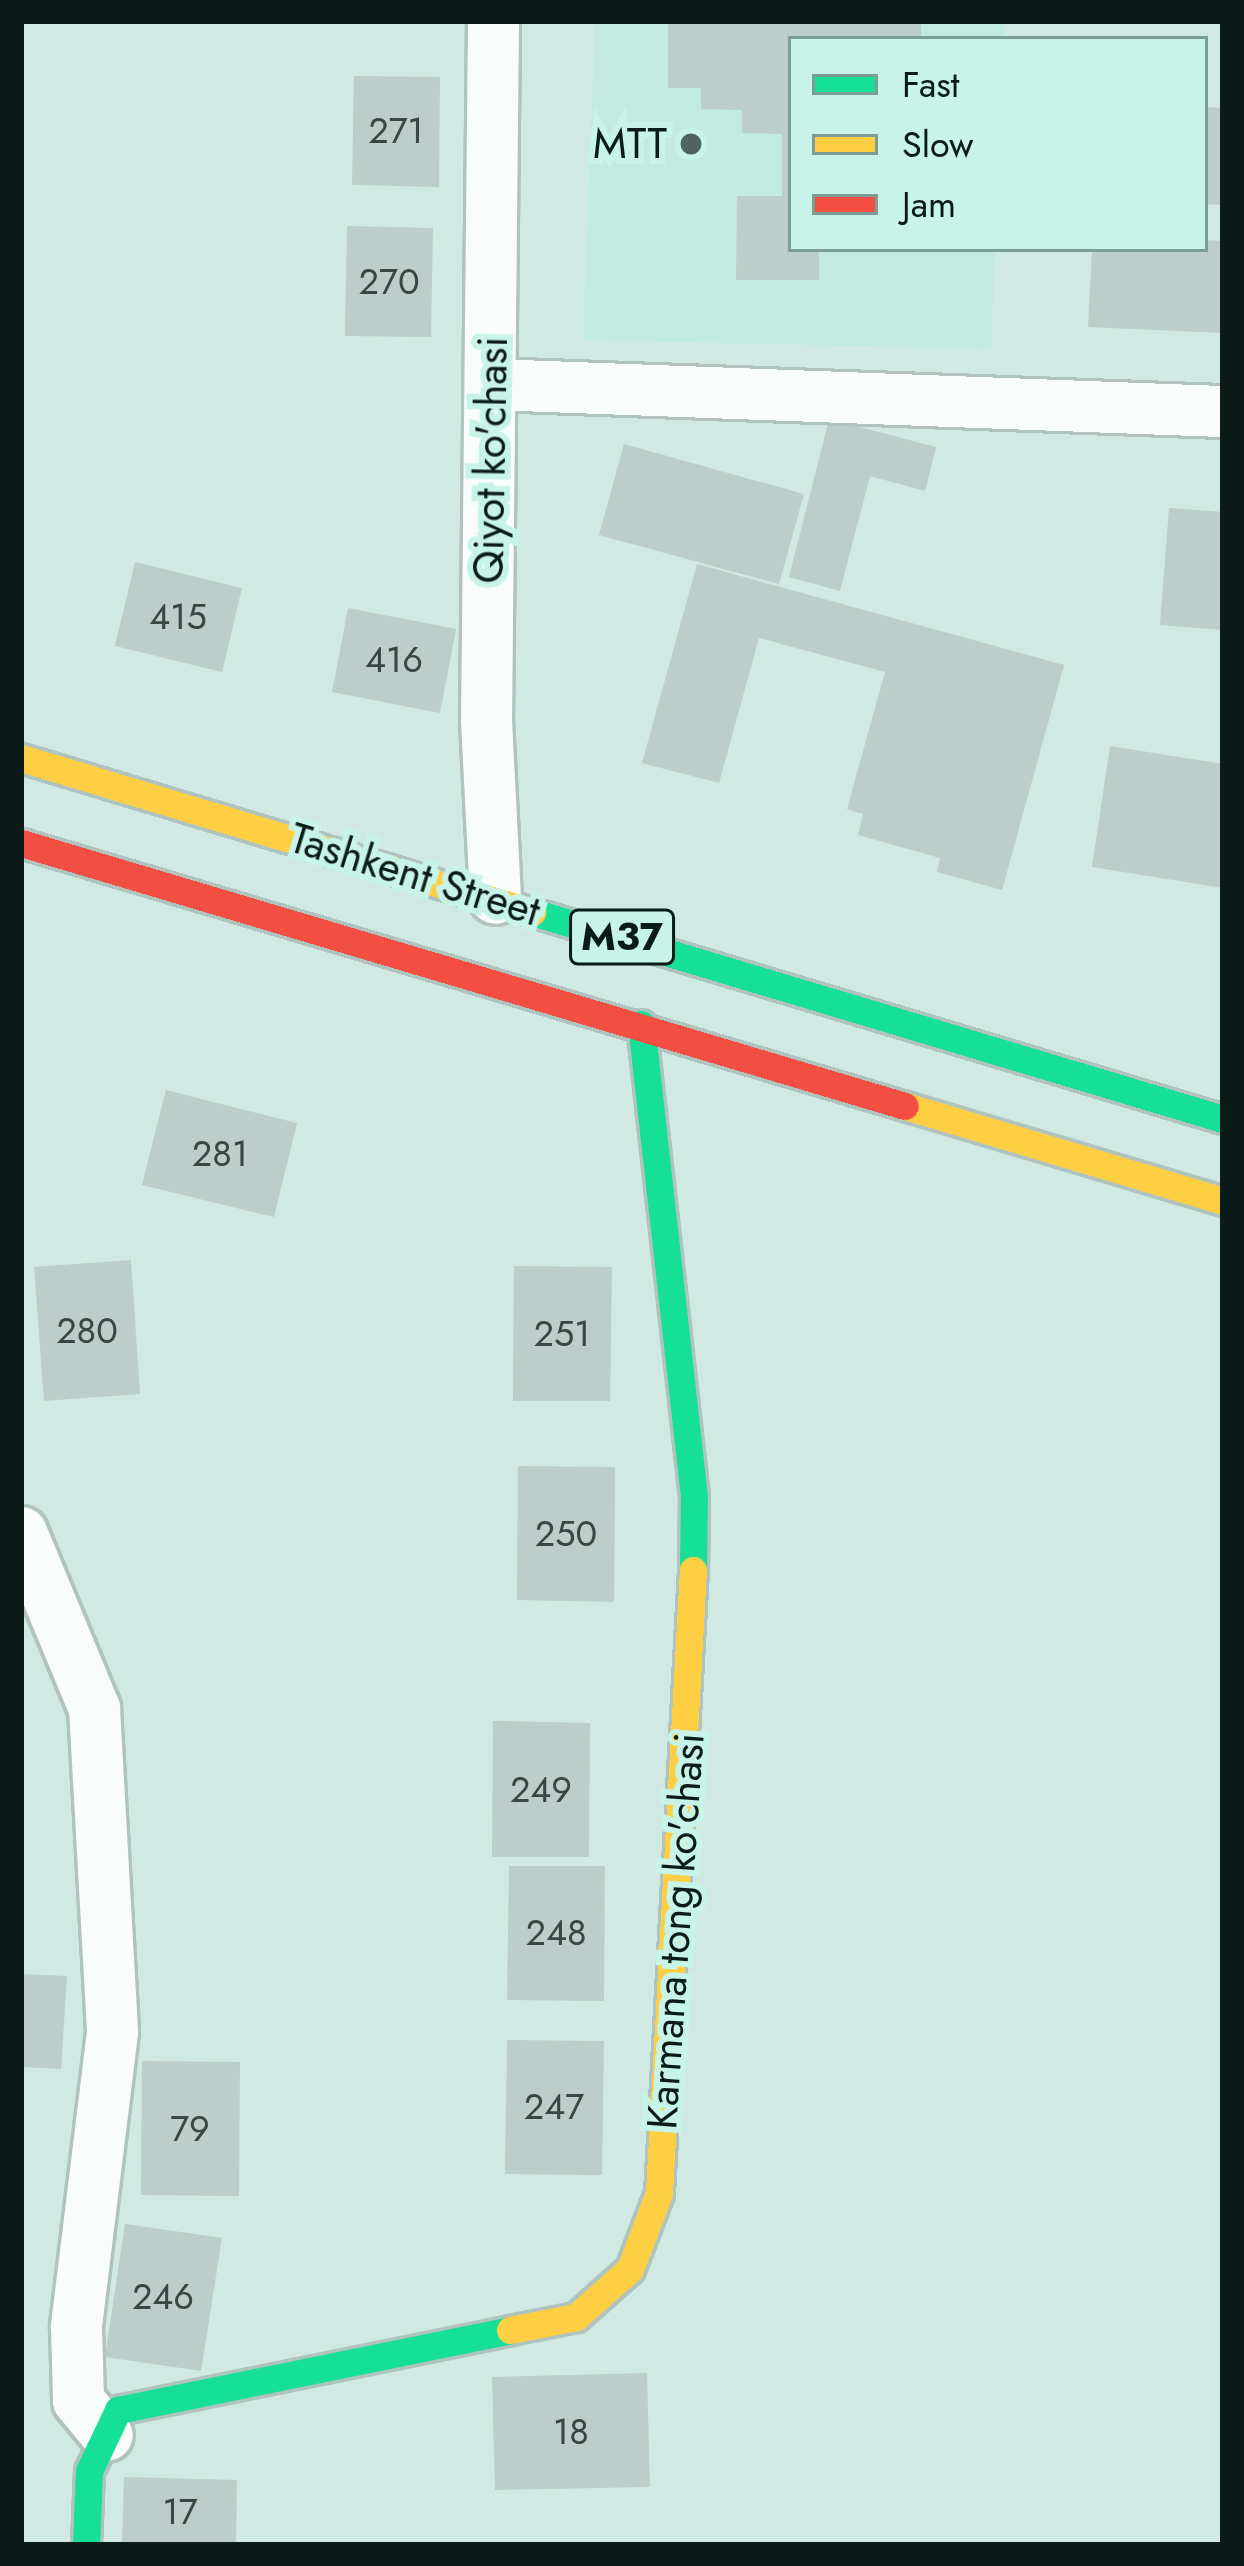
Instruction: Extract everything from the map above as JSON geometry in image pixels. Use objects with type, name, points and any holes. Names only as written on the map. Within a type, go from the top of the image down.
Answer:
[{"type":"main road","name":"Tashkent Street","points":[[21,758],[1223,1119]]},
{"type":"main road","name":"Tashkent Street","points":[[21,843],[1223,1201]]},
{"type":"main road","name":"Karmana tong ko'chasi","points":[[107,2435],[118,2410],[576,2318],[630,2269],[658,2193],[692,1701],[694,1497],[641,1024]]},
{"type":"main road","points":[[86,2545],[89,2470],[107,2435]]},
{"type":"street","name":"Qiyot ko'chasi","points":[[493,21],[486,720],[495,898]]},
{"type":"street","points":[[492,384],[1223,410]]},
{"type":"street","points":[[21,1532],[94,1708],[112,2032],[76,2345],[78,2400],[107,2435]]},
{"type":"shaded area","name":"MTT","points":[[595,21],[1005,21],[1004,36],[788,36],[788,252],[995,252],[991,349],[583,340]]},
{"type":"building","points":[[668,21],[921,21],[921,36],[788,36],[788,252],[819,252],[819,280],[736,280],[737,196],[782,196],[782,134],[742,133],[742,110],[701,109],[701,88],[668,88]]},
{"type":"building","points":[[354,76],[440,77],[439,187],[352,185]]},
{"type":"building","points":[[1208,107],[1223,108],[1223,205],[1208,204]]},
{"type":"building","points":[[347,226],[433,228],[431,337],[345,336]]},
{"type":"building","points":[[1208,240],[1223,241],[1223,333],[1088,327],[1092,252],[1208,252]]},
{"type":"building","points":[[829,419],[936,447],[925,491],[870,476],[840,591],[789,577]]},
{"type":"building","points":[[624,444],[804,494],[779,584],[599,535]]},
{"type":"building","points":[[1169,508],[1223,512],[1223,630],[1160,625]]},
{"type":"building","points":[[135,562],[242,588],[222,672],[115,646]]},
{"type":"building","points":[[697,564],[1064,665],[1002,890],[937,872],[940,858],[858,835],[863,814],[847,809],[885,672],[759,638],[719,783],[642,763]]},
{"type":"building","points":[[348,608],[456,629],[440,713],[332,692]]},
{"type":"building","points":[[1110,746],[1223,764],[1223,888],[1092,867]]},
{"type":"building","points":[[166,1090],[297,1123],[274,1217],[142,1185]]},
{"type":"building","points":[[131,1260],[140,1394],[44,1401],[34,1267]]},
{"type":"building","points":[[514,1266],[612,1267],[610,1401],[513,1401]]},
{"type":"building","points":[[518,1466],[615,1467],[614,1602],[517,1600]]},
{"type":"building","points":[[493,1721],[590,1723],[589,1857],[492,1857]]},
{"type":"building","points":[[509,1866],[605,1866],[604,2001],[507,2000]]},
{"type":"building","points":[[21,1974],[67,1976],[61,2069],[21,2067]]},
{"type":"building","points":[[507,2040],[604,2041],[602,2175],[505,2174]]},
{"type":"building","points":[[142,2061],[240,2062],[239,2196],[141,2195]]},
{"type":"building","points":[[125,2224],[222,2238],[201,2371],[105,2357]]},
{"type":"building","points":[[647,2373],[650,2487],[495,2490],[492,2377]]},
{"type":"building","points":[[124,2477],[237,2480],[236,2545],[122,2545]]},
{"type":"traffic: fast","points":[[532,912],[1223,1119]]},
{"type":"traffic: fast","points":[[641,1024],[694,1497],[693,1570]]},
{"type":"traffic: fast","points":[[86,2545],[89,2471],[118,2410],[510,2330]]},
{"type":"traffic: slow","points":[[21,758],[532,912]]},
{"type":"traffic: slow","points":[[905,1106],[1223,1201]]},
{"type":"traffic: slow","points":[[510,2330],[576,2317],[630,2269],[659,2193],[693,1570]]},
{"type":"traffic: jam","points":[[21,843],[905,1106]]},
{"type":"place","name":"MTT","points":[[691,144]]}]
